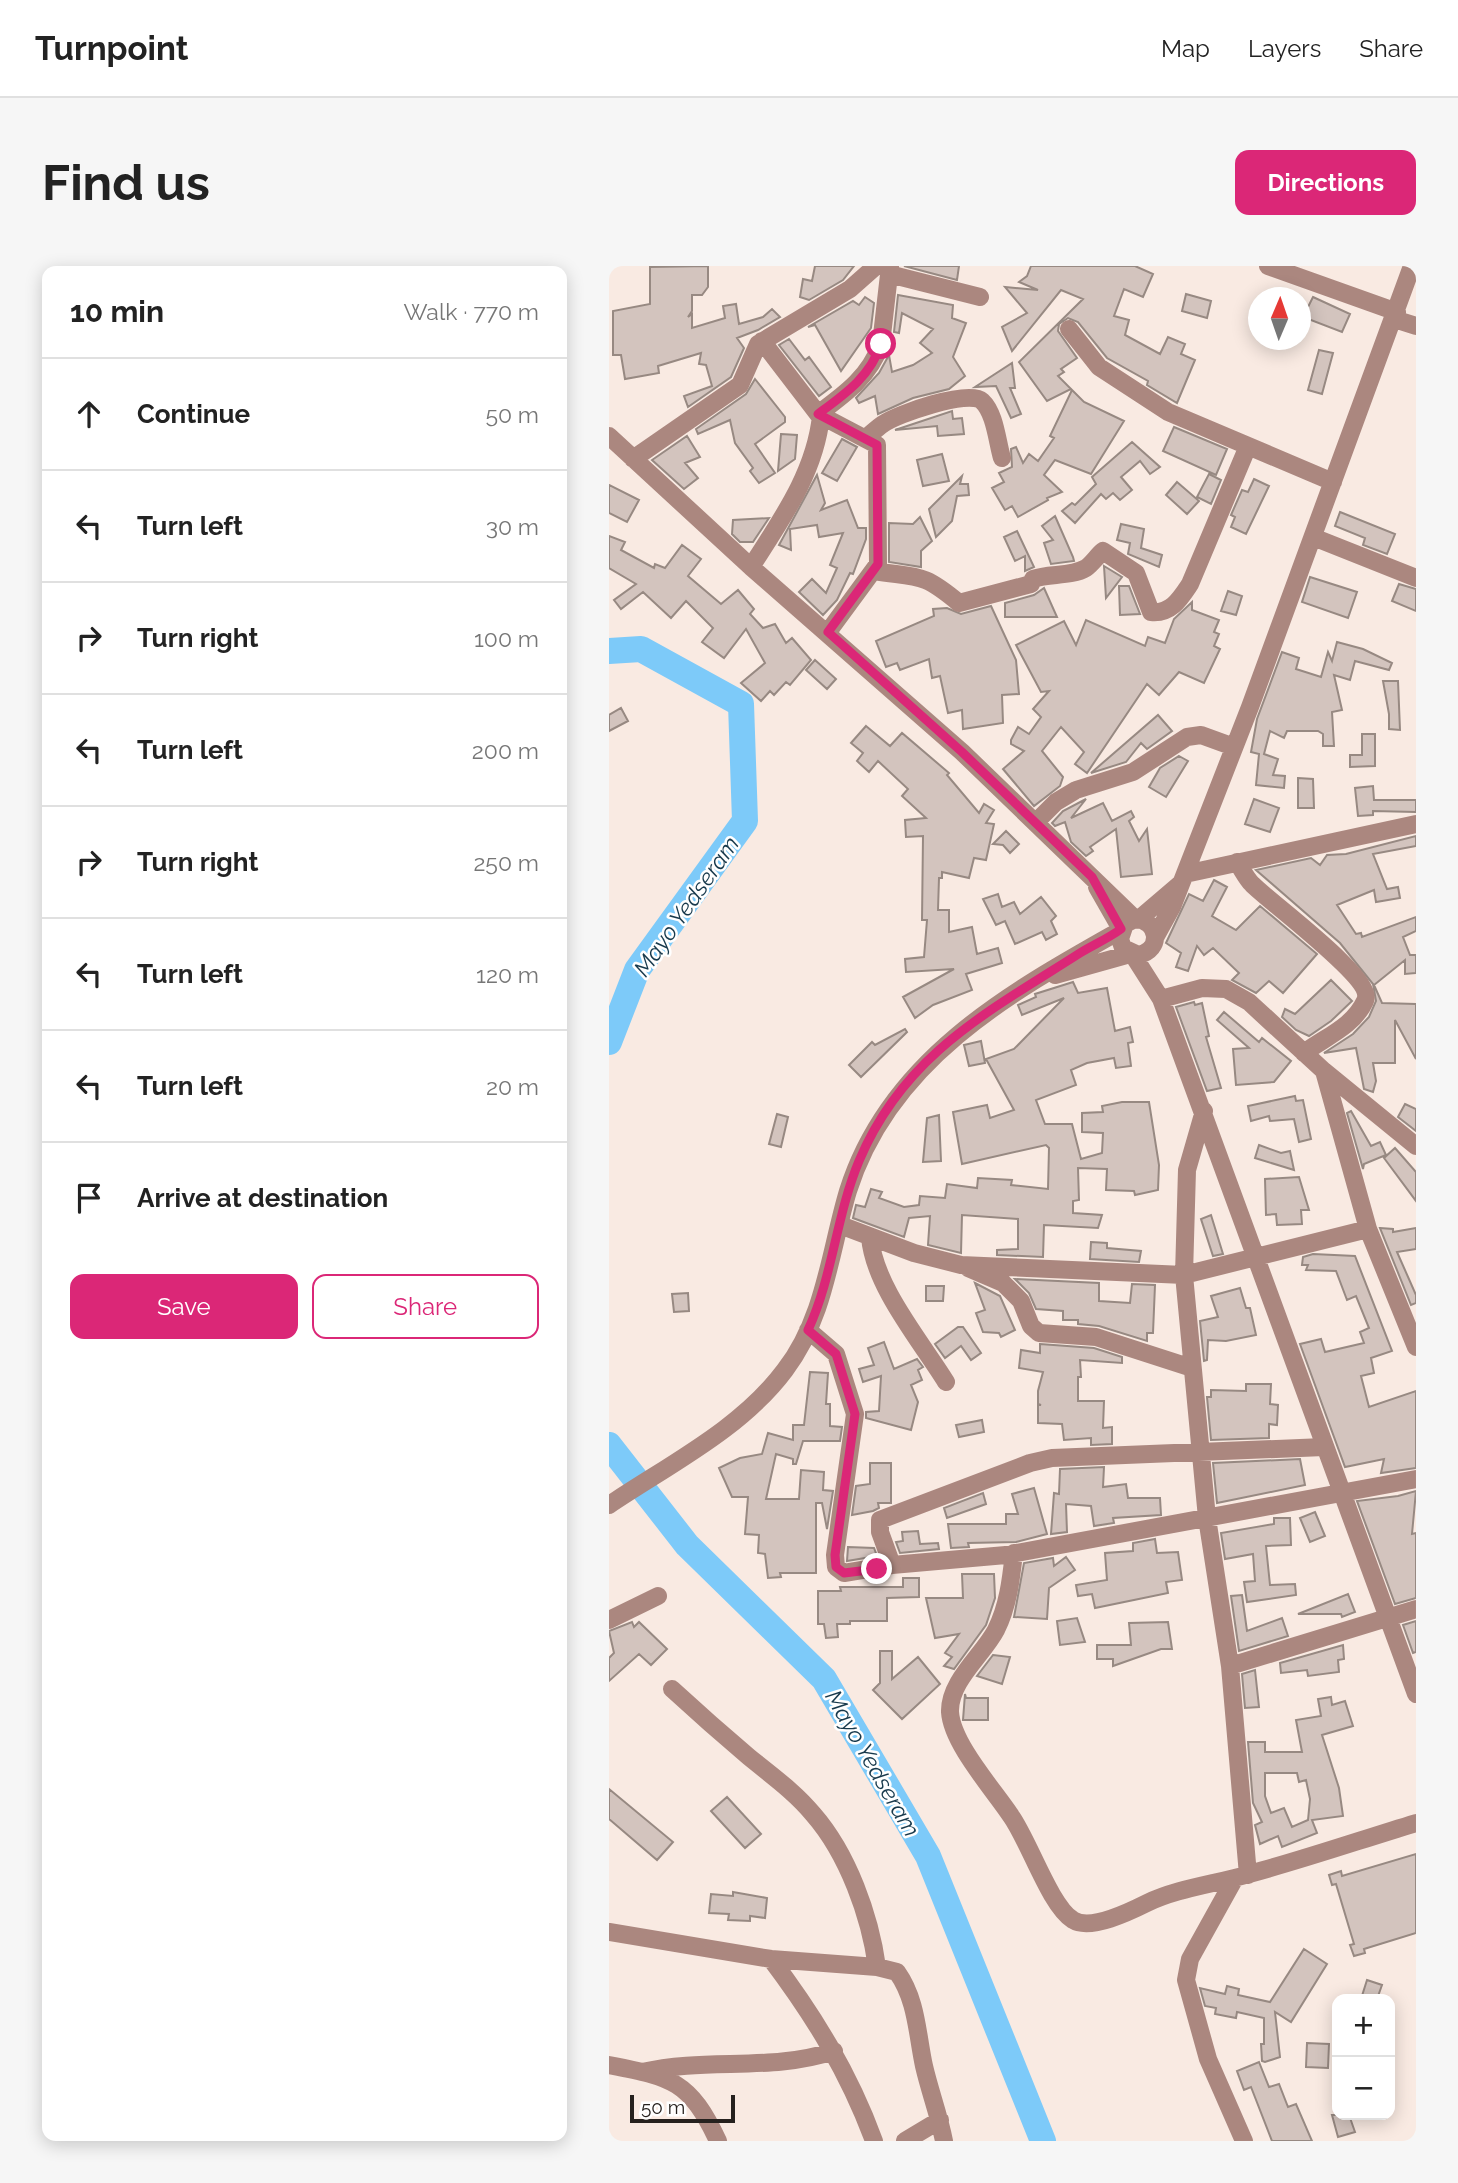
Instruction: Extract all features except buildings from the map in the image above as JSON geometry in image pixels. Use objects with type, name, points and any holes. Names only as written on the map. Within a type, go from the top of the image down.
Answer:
[{"type":"street","points":[[1268,266],[1416,326]]},
{"type":"street","points":[[1042,978],[1149,951],[1172,907],[1314,537],[1412,266]]},
{"type":"street","points":[[819,415],[857,384],[877,356],[885,269]]},
{"type":"street","points":[[633,459],[740,385],[750,359],[762,341],[885,269],[980,297]]},
{"type":"street","points":[[1069,329],[1099,367],[1168,412],[1333,482]]},
{"type":"street","points":[[762,341],[819,415],[877,445],[880,554],[874,571],[828,632]]},
{"type":"street","points":[[866,438],[885,422],[957,397],[972,396],[980,398],[987,407],[1002,458]]},
{"type":"street","points":[[751,567],[801,487],[819,436],[819,415]]},
{"type":"street","points":[[609,436],[1036,822],[1092,877],[1129,924],[1152,927],[1159,994]]},
{"type":"street","points":[[874,571],[919,576],[936,583],[960,603],[1031,584],[1044,575],[1088,567],[1103,551],[1136,573],[1151,612],[1160,613],[1178,604],[1190,584],[1248,446]]},
{"type":"street","points":[[1314,537],[1416,578]]},
{"type":"street","points":[[1036,822],[1056,802],[1076,790],[1133,772],[1187,737],[1201,735],[1234,747]]},
{"type":"street","points":[[609,1505],[761,1400],[786,1369],[808,1330],[821,1297],[848,1191],[869,1138],[912,1077],[956,1033],[1129,924],[1182,879],[1237,862],[1416,824]]},
{"type":"street","points":[[1237,862],[1249,881],[1340,960],[1366,992],[1366,1001],[1345,1027],[1304,1053]]},
{"type":"street","points":[[1129,924],[1123,948],[1132,954],[1159,994],[1204,1110],[1255,1258],[1416,1694]]},
{"type":"street","points":[[1159,994],[1202,988],[1226,989],[1249,1002],[1324,1071],[1416,1146]]},
{"type":"street","points":[[1324,1071],[1368,1228],[1416,1347]]},
{"type":"street","points":[[1204,1110],[1187,1170],[1184,1275],[1207,1518],[1230,1665],[1241,1876],[1191,1959],[1186,1980],[1208,2059],[1244,2141]]},
{"type":"street","points":[[840,1225],[913,1253],[961,1265],[1003,1283],[1021,1301],[1031,1326],[1039,1333],[1096,1337],[1192,1368]]},
{"type":"street","points":[[961,1265],[1184,1275],[1368,1228]]},
{"type":"street","points":[[870,1237],[874,1264],[907,1324],[946,1382]]},
{"type":"street","points":[[808,1330],[836,1354],[855,1414],[835,1555],[836,1567],[844,1573],[891,1565],[1014,1553],[1416,1479]]},
{"type":"street","points":[[891,1565],[879,1525],[880,1520],[1030,1463],[1052,1458],[1201,1451],[1283,1451],[1324,1447]]},
{"type":"street","points":[[1014,1553],[1004,1611],[995,1632],[961,1682],[950,1711],[953,1726],[975,1769],[1012,1816],[1060,1908],[1072,1920],[1082,1924],[1120,1916],[1157,1898],[1241,1876],[1416,1823]]},
{"type":"street","points":[[609,1620],[657,1596]]},
{"type":"street","points":[[1230,1665],[1416,1609]]},
{"type":"street","points":[[672,1689],[791,1791],[814,1815],[837,1849],[849,1877],[868,1924],[877,1967]]},
{"type":"street","points":[[609,1932],[771,1959],[877,1967],[897,1972],[910,1989],[925,2068],[944,2141]]},
{"type":"street","points":[[771,1959],[807,2006],[834,2051],[861,2106],[874,2141]]},
{"type":"street","points":[[642,2072],[695,2062],[765,2063],[808,2060],[834,2051]]},
{"type":"street","points":[[609,2065],[669,2079],[696,2099],[718,2141]]},
{"type":"street","points":[[905,2141],[940,2120]]},
{"type":"waterway","name":"Mayo Yedseram","points":[[609,651],[641,649],[741,704],[745,821],[637,970],[609,1042]]},
{"type":"waterway","name":"Mayo Yedseram","points":[[609,1445],[687,1545],[824,1679],[928,1856],[1043,2141]]},
{"type":"route","points":[[877,1569],[844,1573],[836,1567],[835,1555],[855,1414],[836,1354],[808,1330],[821,1297],[848,1191],[858,1164],[869,1138],[888,1107],[931,1055],[975,1019],[1121,930],[1092,877],[962,752],[828,632],[878,564],[879,475],[877,445],[818,414],[857,384],[870,369],[881,344]]}]
